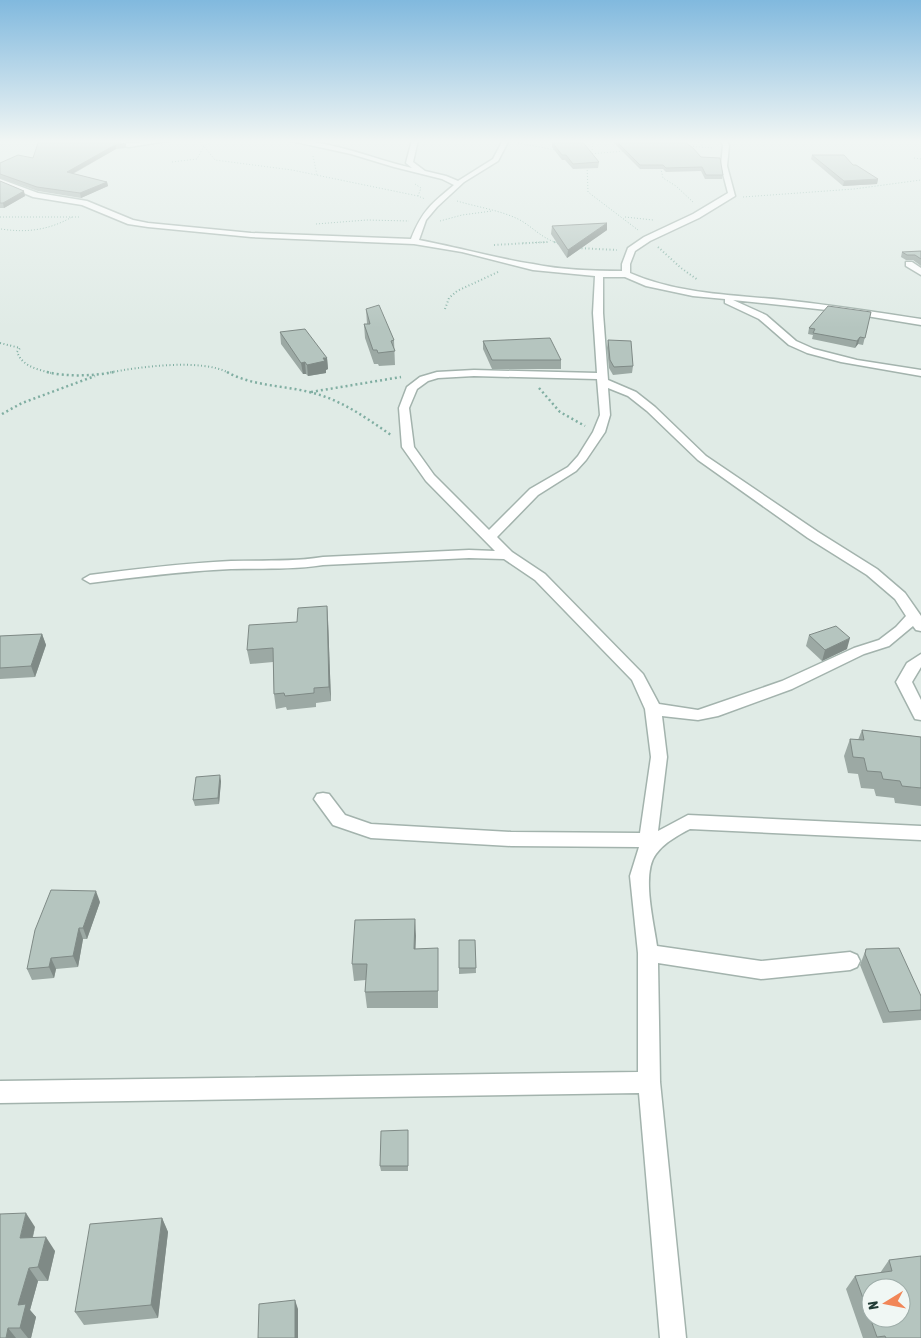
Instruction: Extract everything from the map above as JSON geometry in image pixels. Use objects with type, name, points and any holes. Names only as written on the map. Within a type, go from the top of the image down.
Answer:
[{"type":"street","points":[[81,202],[131,222],[148,225],[241,234],[365,242],[414,242],[462,250],[533,268],[599,274],[626,274],[651,285],[718,297],[755,312],[773,324],[793,344],[806,349],[921,373]]},
{"type":"street","points":[[626,274],[626,264],[631,250],[648,239],[720,202]]},
{"type":"street","points":[[414,242],[421,224],[436,204]]},
{"type":"street","points":[[909,264],[921,272]]},
{"type":"street","points":[[489,538],[534,492],[572,468],[582,458],[599,432],[605,415],[598,313],[599,274]]},
{"type":"street","points":[[693,293],[836,308],[921,322]]},
{"type":"street","points":[[653,709],[698,715],[712,712],[787,685],[859,651],[884,642],[900,630],[917,622],[900,596],[872,572],[813,535],[702,458],[651,409],[632,394],[602,378],[527,374],[437,374],[412,386],[404,408],[408,447],[430,478],[506,555],[540,577],[638,678],[653,709],[659,757],[648,846],[639,876],[648,953],[649,1082],[673,1338]]},
{"type":"street","points":[[90,580],[164,569],[298,564],[323,561],[469,554],[506,555]]},
{"type":"street","points":[[921,659],[912,666],[904,682],[921,715]]},
{"type":"street","points":[[323,799],[339,820],[371,831],[510,839],[648,846],[688,822],[921,833]]},
{"type":"street","points":[[648,953],[762,970],[850,961]]},
{"type":"street","points":[[0,1092],[649,1082]]},
{"type":"path","points":[[465,202],[516,218],[526,224],[536,234],[562,244]]},
{"type":"path","points":[[598,202],[624,217],[715,296]]},
{"type":"path","points":[[694,202],[704,212]]},
{"type":"path","points":[[311,224],[367,220],[421,224],[492,211]]},
{"type":"path","points":[[0,217],[81,217]]},
{"type":"path","points":[[1,229],[24,232],[43,230],[72,217]]},
{"type":"path","points":[[571,246],[580,249],[631,250]]},
{"type":"path","points":[[445,309],[450,297],[463,287],[518,264]]},
{"type":"path","points":[[0,343],[20,348],[17,352],[19,357],[30,368],[42,372],[98,375]]},
{"type":"path","points":[[2,414],[30,400],[98,375],[132,368],[204,365],[220,368],[242,380],[311,392],[353,408],[408,447]]},
{"type":"path","points":[[311,392],[399,377],[437,374]]},
{"type":"path","points":[[527,374],[560,412],[576,422],[599,432]]},
{"type":"building","points":[[607,223],[568,250],[552,226]]},
{"type":"building","points":[[921,251],[921,259],[915,255],[907,255],[902,252]]},
{"type":"building","points":[[379,305],[394,340],[391,341],[395,351],[378,353],[377,350],[373,350],[364,324],[370,324],[366,309]]},
{"type":"building","points":[[828,306],[871,312],[865,338],[860,337],[857,341],[813,333],[815,329],[809,328]]},
{"type":"building","points":[[305,329],[327,358],[323,358],[325,361],[307,365],[305,362],[301,363],[280,332]]},
{"type":"building","points":[[550,338],[561,360],[492,360],[483,341]]},
{"type":"building","points":[[608,340],[631,341],[633,366],[614,367],[610,360]]},
{"type":"building","points":[[327,606],[329,687],[314,688],[314,693],[285,696],[284,693],[274,694],[273,648],[247,650],[249,625],[297,622],[298,608]]},
{"type":"building","points":[[836,626],[850,638],[825,650],[809,635]]},
{"type":"building","points":[[42,634],[31,666],[0,668],[0,636]]},
{"type":"building","points":[[862,730],[921,737],[921,788],[902,786],[900,781],[883,779],[881,772],[867,771],[864,758],[853,757],[850,739],[864,740]]},
{"type":"building","points":[[220,775],[218,798],[193,800],[196,777]]},
{"type":"building","points":[[51,890],[96,891],[83,928],[79,928],[73,956],[51,958],[49,967],[27,969],[35,930]]},
{"type":"building","points":[[415,919],[414,949],[438,948],[438,991],[365,992],[367,964],[352,964],[355,920]]},
{"type":"building","points":[[459,940],[475,940],[476,968],[459,968]]},
{"type":"building","points":[[899,948],[921,996],[921,1010],[889,1012],[865,954],[866,949]]},
{"type":"building","points":[[408,1130],[408,1166],[380,1166],[381,1131]]},
{"type":"building","points":[[26,1213],[20,1238],[46,1237],[38,1267],[29,1268],[18,1305],[26,1304],[20,1328],[8,1328],[6,1338],[0,1338],[0,1214]]},
{"type":"building","points":[[162,1218],[151,1305],[75,1312],[90,1224]]},
{"type":"building","points":[[921,1256],[921,1338],[877,1337],[874,1328],[911,1328],[911,1278],[861,1278],[861,1293],[855,1276],[892,1271],[889,1260]]},
{"type":"building","points":[[295,1300],[295,1338],[258,1338],[259,1304]]}]
